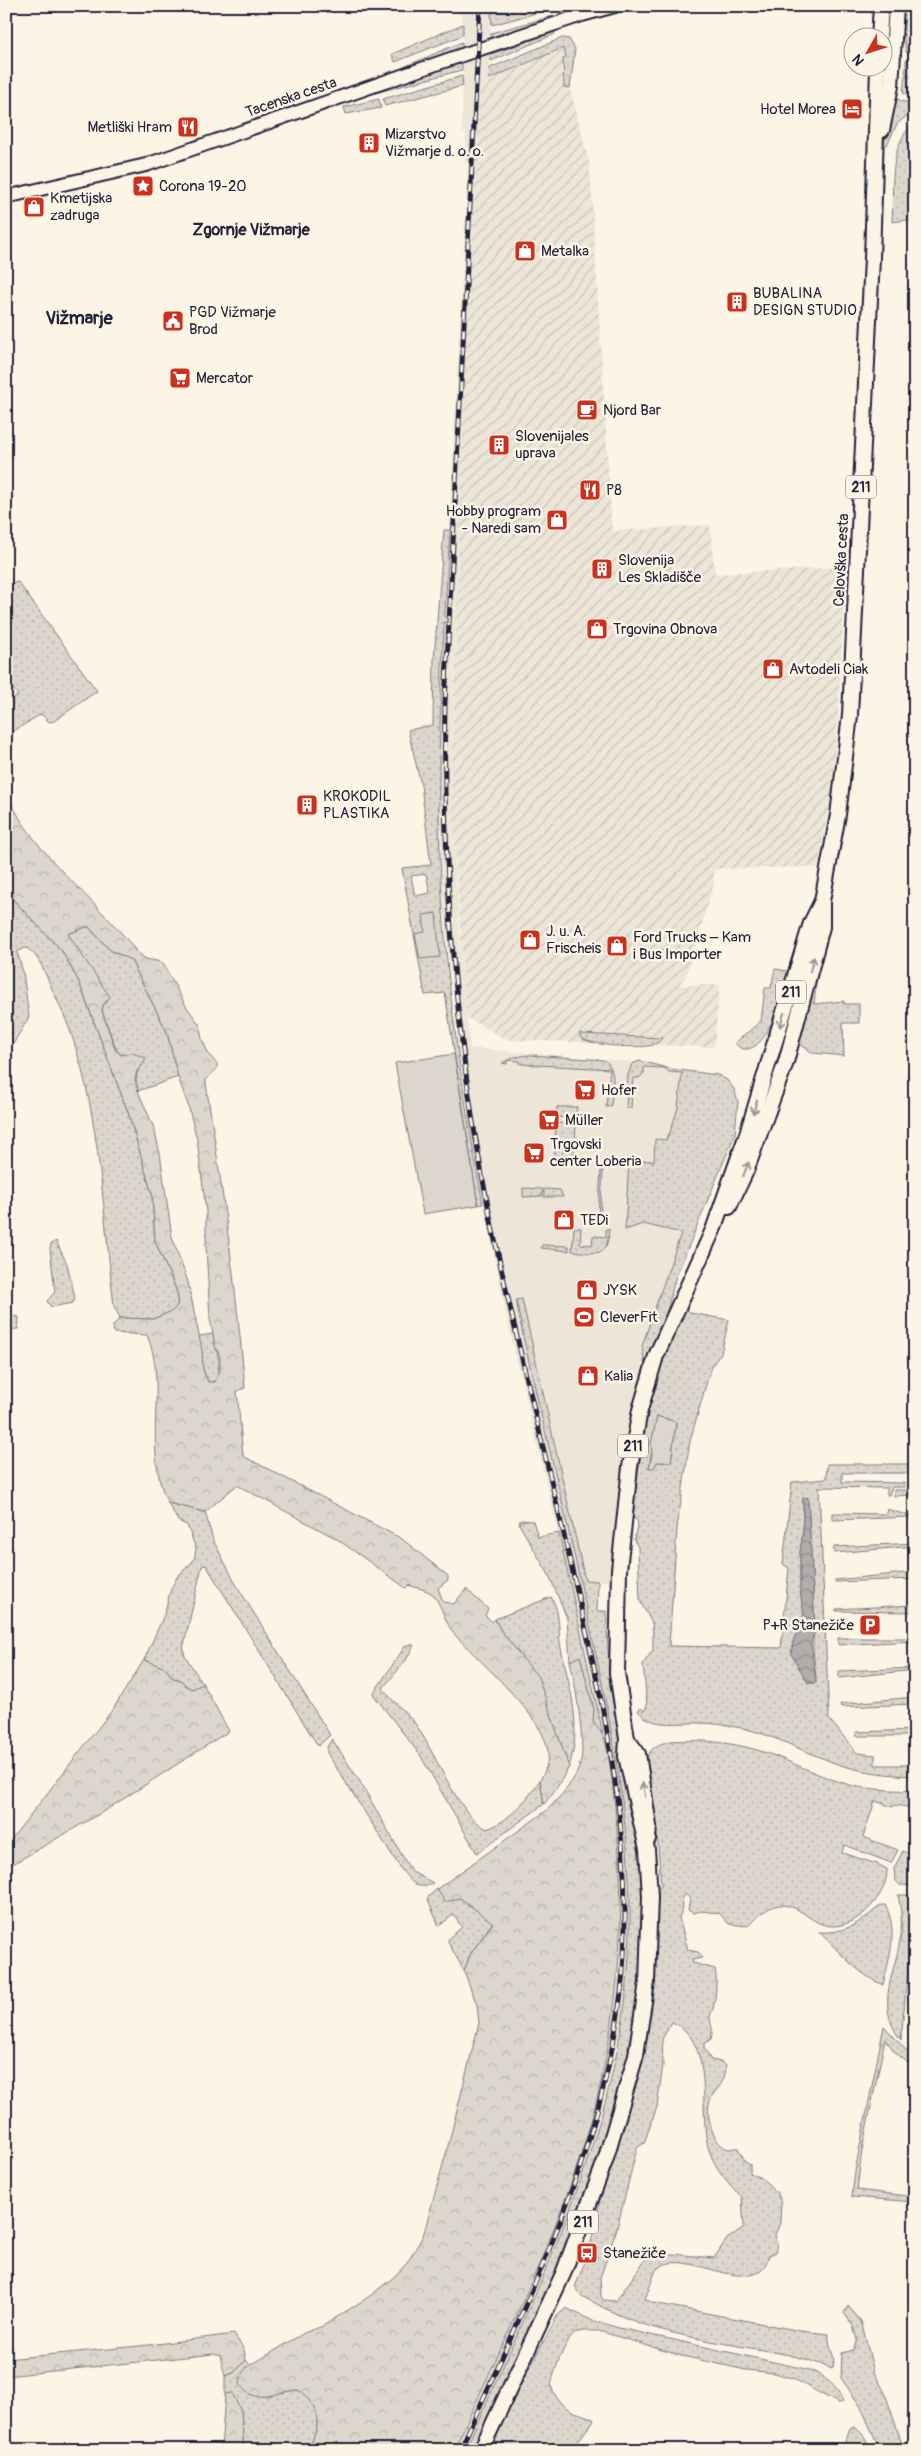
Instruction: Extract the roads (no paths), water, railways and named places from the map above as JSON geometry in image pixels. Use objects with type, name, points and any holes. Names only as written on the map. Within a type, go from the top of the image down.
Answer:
[{"type":"main road","name":"Tacenska cesta","points":[[6,197],[146,165],[582,15],[616,6]]},
{"type":"main road","points":[[880,28],[881,6]]},
{"type":"main road","name":"Celovška cesta","points":[[876,157],[890,94],[896,6]]},
{"type":"main road","name":"Celovška cesta","points":[[786,1062],[822,928],[822,901],[839,807],[850,715],[876,157],[878,78]]},
{"type":"main road","name":"Celovška cesta","points":[[770,1061],[811,923],[822,901]]},
{"type":"main road","points":[[770,1061],[786,1062]]},
{"type":"main road","name":"211","points":[[481,2450],[563,2274],[624,2100],[636,2055],[647,1982],[650,1896],[647,1850],[626,1756],[627,1739],[617,1673],[616,1622],[624,1518],[636,1430],[647,1387],[664,1336],[713,1230],[770,1061]]},
{"type":"main road","name":"211","points":[[713,1230],[726,1213],[746,1171],[786,1062]]},
{"type":"water","points":[[803,1497],[808,1498],[815,1629],[811,1643],[816,1683],[808,1683],[791,1654],[794,1639],[804,1614],[800,1591]]},
{"type":"railway","points":[[460,2450],[535,2283],[579,2169],[597,2111],[611,2052],[621,1992],[625,1938],[625,1884],[621,1830],[606,1724],[493,1231],[469,1100],[454,968],[446,835],[445,702],[480,6]]},
{"type":"place","name":"Hotel Morea","points":[[852,109]]},
{"type":"place","name":"Metliški Hram","points":[[188,127]]},
{"type":"place","name":"Mizarstvo Vižmarje d. o. o.","points":[[369,143]]},
{"type":"place","name":"Corona 19-20","points":[[143,186]]},
{"type":"place","name":"Kmetijska zadruga","points":[[34,207]]},
{"type":"place","name":"Metalka","points":[[525,251]]},
{"type":"place","name":"BUBALINA DESIGN STUDIO","points":[[737,302]]},
{"type":"place","name":"PGD Vižmarje Brod","points":[[173,321]]},
{"type":"place","name":"Mercator","points":[[180,378]]},
{"type":"place","name":"Njord Bar","points":[[587,410]]},
{"type":"place","name":"Slovenijales uprava","points":[[499,445]]},
{"type":"place","name":"P8","points":[[590,490]]},
{"type":"place","name":"Hobby program - Naredi sam","points":[[557,520]]},
{"type":"place","name":"Slovenija Les Skladišče","points":[[602,569]]},
{"type":"place","name":"Trgovina Obnova","points":[[597,629]]},
{"type":"place","name":"Avtodeli Ciak","points":[[773,669]]},
{"type":"place","name":"KROKODIL PLASTIKA","points":[[307,805]]},
{"type":"place","name":"J. u. A. Frischeis","points":[[530,940]]},
{"type":"place","name":"Ford Trucks – Kam i Bus Importer","points":[[617,946]]},
{"type":"place","name":"Hofer","points":[[585,1090]]},
{"type":"place","name":"Müller","points":[[549,1120]]},
{"type":"place","name":"Trgovski center Loberia","points":[[534,1153]]},
{"type":"place","name":"TEDi","points":[[564,1220]]},
{"type":"place","name":"JYSK","points":[[587,1290]]},
{"type":"place","name":"CleverFit","points":[[584,1317]]},
{"type":"place","name":"Kalia","points":[[588,1376]]},
{"type":"place","name":"P+R Stanežiče","points":[[870,1625]]},
{"type":"place","name":"Stanežiče","points":[[587,2253]]},
{"type":"district","name":"Zgornje Vižmarje","points":[[251,229]]},
{"type":"district","name":"Vižmarje","points":[[79,318]]}]
